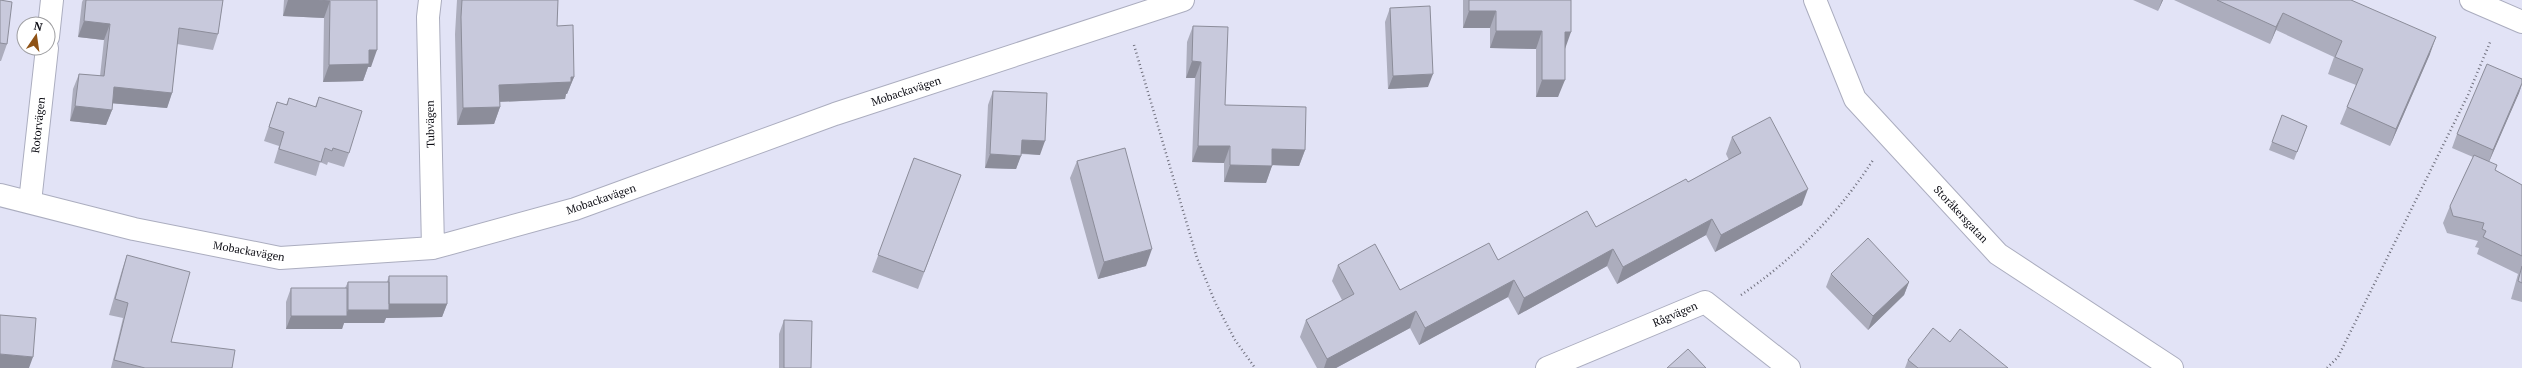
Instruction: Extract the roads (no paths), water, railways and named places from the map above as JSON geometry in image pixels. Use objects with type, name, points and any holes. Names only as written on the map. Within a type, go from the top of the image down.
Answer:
[{"type":"street","points":[[50,16],[52,0]]},
{"type":"street","name":"Tubvägen","points":[[430,0],[428,17],[433,248]]},
{"type":"street","name":"Mobackavägen","points":[[0,195],[134,228],[280,258],[433,248],[576,209],[835,114],[1126,17],[1183,0]]},
{"type":"street","name":"Storåkersgatan","points":[[1815,0],[1855,99],[1998,254],[2172,368]]},
{"type":"street","points":[[2471,0],[2513,18]]},
{"type":"street","name":"Rotorvägen","points":[[30,202],[46,56]]},
{"type":"street","name":"Rågvägen","points":[[1547,368],[1705,302],[1789,368]]}]
